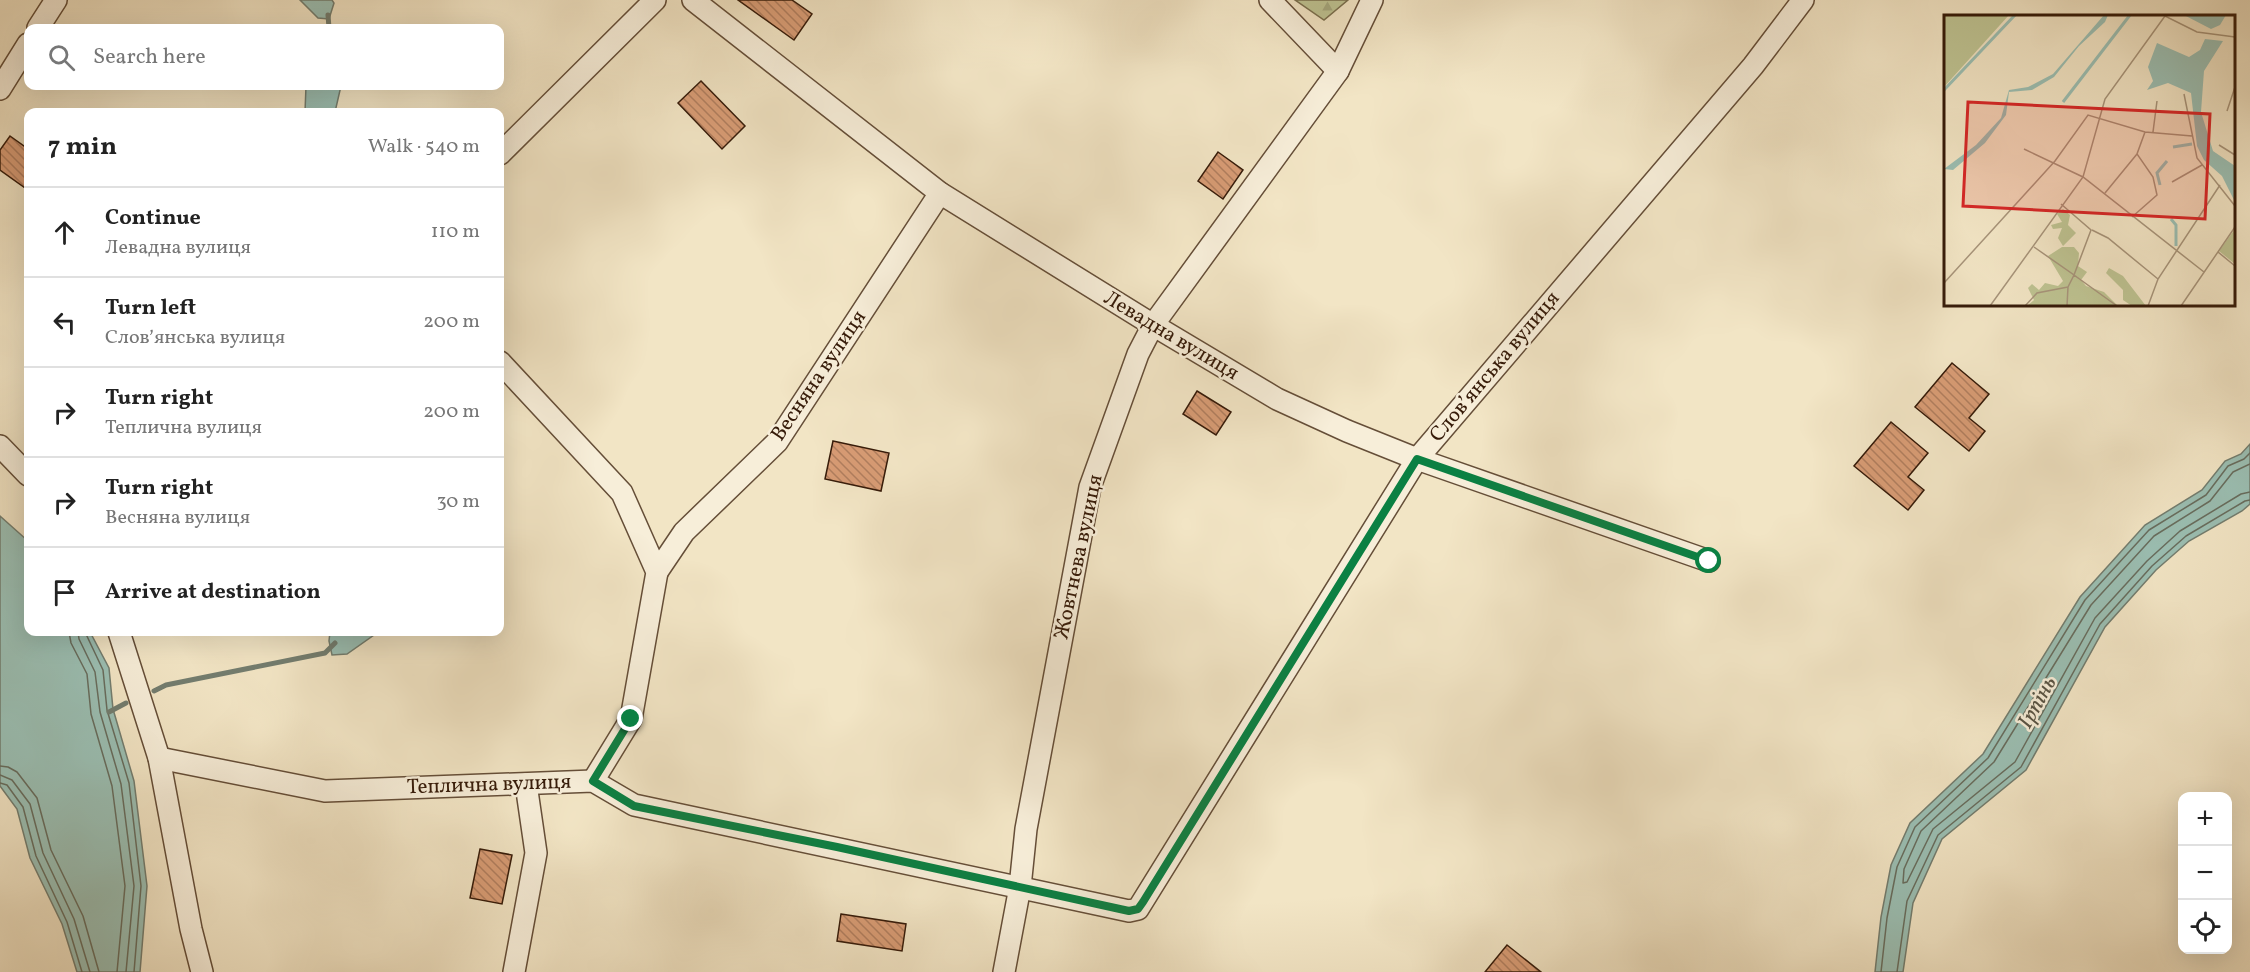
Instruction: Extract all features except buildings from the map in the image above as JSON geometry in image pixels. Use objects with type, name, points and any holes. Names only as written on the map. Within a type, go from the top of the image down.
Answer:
[{"type":"street","points":[[41,24],[56,0]]},
{"type":"street","points":[[504,150],[655,0]]},
{"type":"street","name":"Левадна вулиця","points":[[693,0],[940,194],[1277,399],[1347,431],[1417,459],[1709,561]]},
{"type":"street","points":[[1270,0],[1338,71]]},
{"type":"street","name":"Жовтнева вулиця","points":[[1004,972],[1020,887],[1026,830],[1089,487],[1138,354],[1153,325],[1338,71],[1372,0]]},
{"type":"street","name":"Словʼянська вулиця","points":[[1129,911],[1138,909],[1143,902],[1417,459],[1753,66],[1803,0]]},
{"type":"street","points":[[0,89],[24,50]]},
{"type":"street","name":"Весняна вулиця","points":[[593,781],[631,719],[657,572],[684,532],[777,442],[940,194]]},
{"type":"street","points":[[504,366],[622,493],[657,572]]},
{"type":"street","points":[[0,446],[24,471]]},
{"type":"street","points":[[120,636],[159,758],[191,929],[202,972]]},
{"type":"street","name":"Теплична вулиця","points":[[159,758],[325,791],[593,781],[634,806],[837,847],[1129,911]]},
{"type":"street","points":[[514,972],[536,853],[526,784]]},
{"type":"green space","points":[[1295,0],[1348,0],[1324,20]]},
{"type":"water","points":[[300,0],[332,0],[334,3],[329,19],[318,18]]},
{"type":"water","points":[[306,90],[340,90],[336,108],[305,108]]},
{"type":"water","name":"Ірпінь","points":[[2250,444],[2250,504],[2242,511],[2189,541],[2156,570],[2105,627],[2026,770],[1942,839],[1913,903],[1903,972],[1875,972],[1881,917],[1891,865],[1910,823],[1983,754],[2080,597],[2145,525],[2202,490],[2225,461],[2241,454]]},
{"type":"water","points":[[0,516],[24,537],[24,636],[92,636],[109,668],[113,709],[134,781],[147,886],[140,972],[77,972],[62,924],[30,858],[17,809],[0,786]]},
{"type":"water","points":[[330,636],[373,636],[347,654],[332,655]]},
{"type":"waterway","points":[[328,15],[329,24]]},
{"type":"waterway","points":[[154,691],[166,685],[325,653],[335,643]]},
{"type":"waterway","points":[[109,712],[126,703]]},
{"type":"route","points":[[631,719],[593,781],[634,806],[837,847],[1129,911],[1138,909],[1143,902],[1417,459],[1709,561]]}]
